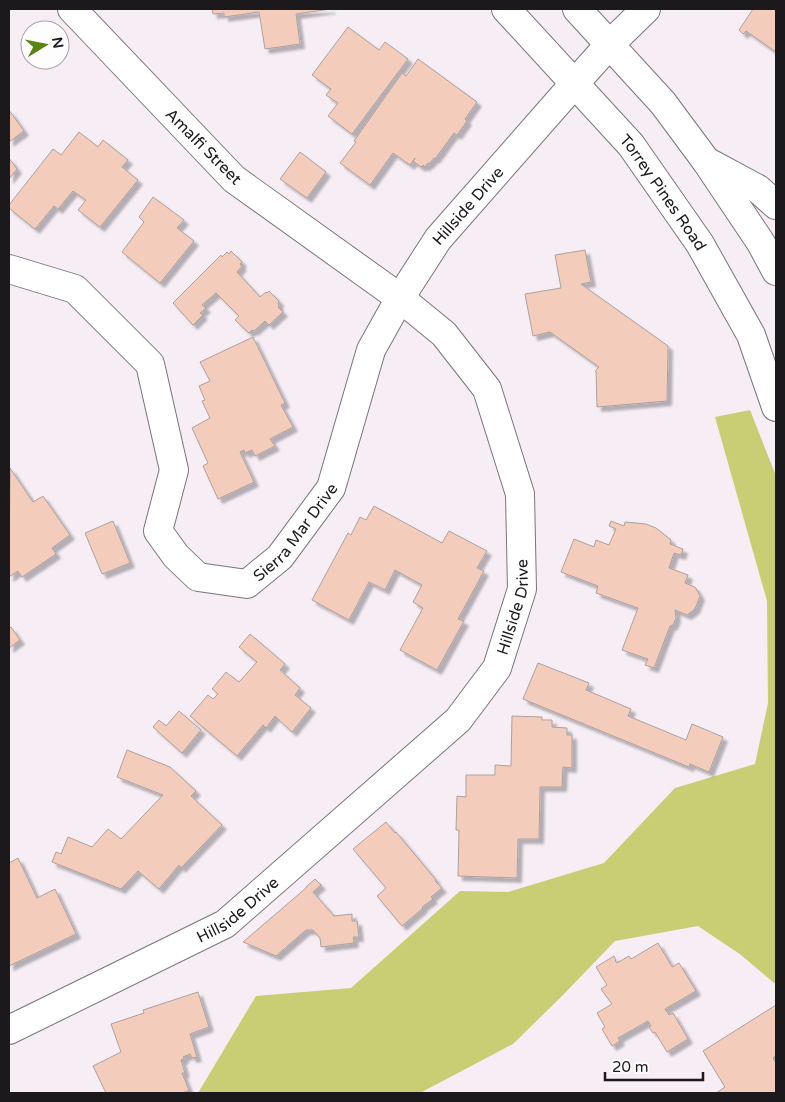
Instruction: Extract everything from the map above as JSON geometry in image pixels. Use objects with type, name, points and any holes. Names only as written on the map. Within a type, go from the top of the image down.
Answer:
[{"type":"street","name":"Amalfi Street","points":[[72,9],[234,179],[400,298]]},
{"type":"street","name":"Torrey Pines Road","points":[[506,9],[630,145],[700,244],[751,334],[776,407]]},
{"type":"street","points":[[577,9],[663,103],[706,161],[761,243],[776,271]]},
{"type":"street","name":"Hillside Drive","points":[[9,1030],[225,924],[458,720],[497,668],[522,589],[520,494],[487,389],[444,334],[400,298],[438,239],[609,45],[646,9]]},
{"type":"street","points":[[706,161],[758,188],[776,205]]},
{"type":"street","name":"Sierra Mar Drive","points":[[9,269],[75,288],[150,364],[174,470],[158,531],[176,556],[198,577],[247,584],[280,557],[331,488],[372,350],[400,298]]},
{"type":"green space","points":[[750,410],[776,476],[776,982],[774,983],[741,955],[698,926],[615,941],[513,1044],[420,1093],[198,1093],[256,996],[351,988],[460,891],[508,892],[604,863],[675,788],[755,764],[768,703],[767,601],[715,417]]},
{"type":"building","points":[[212,9],[331,9],[296,14],[300,44],[265,49],[259,12],[224,17],[224,13],[213,14]]},
{"type":"building","points":[[753,9],[776,9],[776,52],[746,31],[743,34],[739,30]]},
{"type":"building","points":[[348,27],[379,50],[385,42],[408,59],[352,134],[328,116],[338,103],[326,95],[331,89],[312,75]]},
{"type":"building","points":[[418,59],[477,102],[457,135],[454,133],[435,159],[429,164],[421,167],[413,161],[415,158],[410,165],[393,153],[370,185],[340,163],[402,73],[406,76]]},
{"type":"building","points":[[9,110],[24,131],[9,142]]},
{"type":"building","points":[[79,132],[98,147],[103,140],[128,160],[122,167],[138,180],[100,227],[78,210],[86,200],[73,191],[58,209],[54,206],[35,229],[9,208],[9,205],[53,149],[61,155]]},
{"type":"building","points":[[300,152],[326,172],[307,198],[280,179]]},
{"type":"building","points":[[9,158],[17,169],[9,179]]},
{"type":"building","points":[[153,197],[184,220],[177,228],[194,241],[160,283],[122,252],[144,222],[139,217]]},
{"type":"building","points":[[585,250],[591,282],[581,284],[668,346],[667,401],[597,407],[596,370],[599,367],[550,332],[533,336],[525,294],[561,288],[555,255]]},
{"type":"building","points":[[231,251],[242,262],[240,264],[242,266],[237,272],[260,297],[269,291],[279,301],[278,307],[283,312],[269,325],[265,321],[249,333],[235,320],[239,316],[216,293],[202,305],[206,308],[200,313],[203,315],[193,325],[173,303],[221,255],[222,257]]},
{"type":"building","points":[[253,337],[285,403],[281,405],[293,427],[270,439],[275,446],[255,456],[252,450],[245,453],[244,450],[240,452],[254,482],[218,499],[203,466],[208,463],[192,428],[210,418],[202,401],[205,400],[199,386],[210,381],[200,362]]},
{"type":"building","points":[[10,468],[33,502],[43,496],[70,535],[52,548],[56,554],[22,577],[18,571],[9,577]]},
{"type":"building","points":[[374,506],[442,543],[449,531],[487,551],[477,568],[484,571],[458,619],[464,621],[437,670],[400,650],[423,608],[413,602],[422,585],[395,570],[385,590],[369,582],[349,620],[312,600],[348,533],[351,535],[360,517],[366,520]]},
{"type":"building","points":[[113,521],[130,563],[102,574],[85,533]]},
{"type":"building","points":[[611,521],[624,526],[625,522],[646,524],[656,528],[671,540],[670,544],[683,549],[681,555],[674,553],[669,568],[688,575],[685,583],[695,587],[700,596],[695,609],[687,615],[675,610],[676,618],[673,625],[670,626],[654,668],[645,665],[648,659],[622,650],[638,608],[596,593],[598,586],[561,572],[574,539],[594,547],[596,540],[609,545],[616,529],[609,526]]},
{"type":"building","points":[[11,627],[20,640],[9,648],[9,629]]},
{"type":"building","points":[[250,634],[285,664],[280,670],[300,688],[295,695],[311,708],[292,732],[275,716],[266,728],[263,725],[237,756],[190,716],[208,695],[213,699],[218,694],[212,689],[226,672],[239,682],[257,662],[239,647]]},
{"type":"building","points":[[538,663],[589,683],[586,690],[631,709],[628,716],[686,740],[692,724],[723,737],[709,772],[690,764],[689,767],[523,699]]},
{"type":"building","points":[[179,711],[201,730],[182,753],[153,727],[159,720],[166,726]]},
{"type":"building","points":[[512,716],[542,717],[542,720],[552,720],[552,727],[567,728],[567,735],[572,735],[572,768],[563,767],[562,787],[540,787],[539,839],[518,839],[517,878],[458,876],[459,830],[456,830],[457,796],[466,797],[466,775],[495,775],[495,765],[511,766]]},
{"type":"building","points":[[127,750],[170,767],[196,791],[191,796],[222,825],[181,868],[179,865],[159,889],[138,871],[121,889],[52,862],[56,852],[61,854],[68,837],[92,847],[108,829],[121,839],[163,795],[117,777]]},
{"type":"building","points":[[386,822],[442,888],[431,897],[433,899],[402,926],[377,896],[386,888],[353,849]]},
{"type":"building","points":[[18,858],[37,898],[55,889],[76,934],[9,966],[9,863]]},
{"type":"building","points":[[315,879],[321,885],[313,892],[334,916],[352,914],[352,921],[357,921],[359,937],[353,937],[354,943],[321,947],[320,938],[313,930],[306,930],[276,956],[243,942],[306,888]]},
{"type":"building","points":[[658,943],[672,967],[679,963],[696,991],[665,1009],[669,1015],[673,1013],[688,1039],[667,1052],[655,1032],[653,1033],[649,1027],[651,1026],[648,1021],[618,1038],[620,1041],[612,1046],[602,1029],[605,1027],[597,1013],[612,1004],[601,989],[607,985],[596,967],[614,956],[617,963],[629,956],[631,959]]},
{"type":"building","points":[[198,992],[209,1027],[190,1034],[197,1057],[192,1058],[190,1054],[181,1060],[185,1073],[182,1073],[189,1090],[183,1093],[106,1093],[93,1066],[121,1052],[111,1024],[144,1013],[143,1010]]},
{"type":"building","points":[[776,1005],[776,1055],[773,1058],[776,1063],[776,1093],[716,1093],[725,1087],[703,1051]]}]
